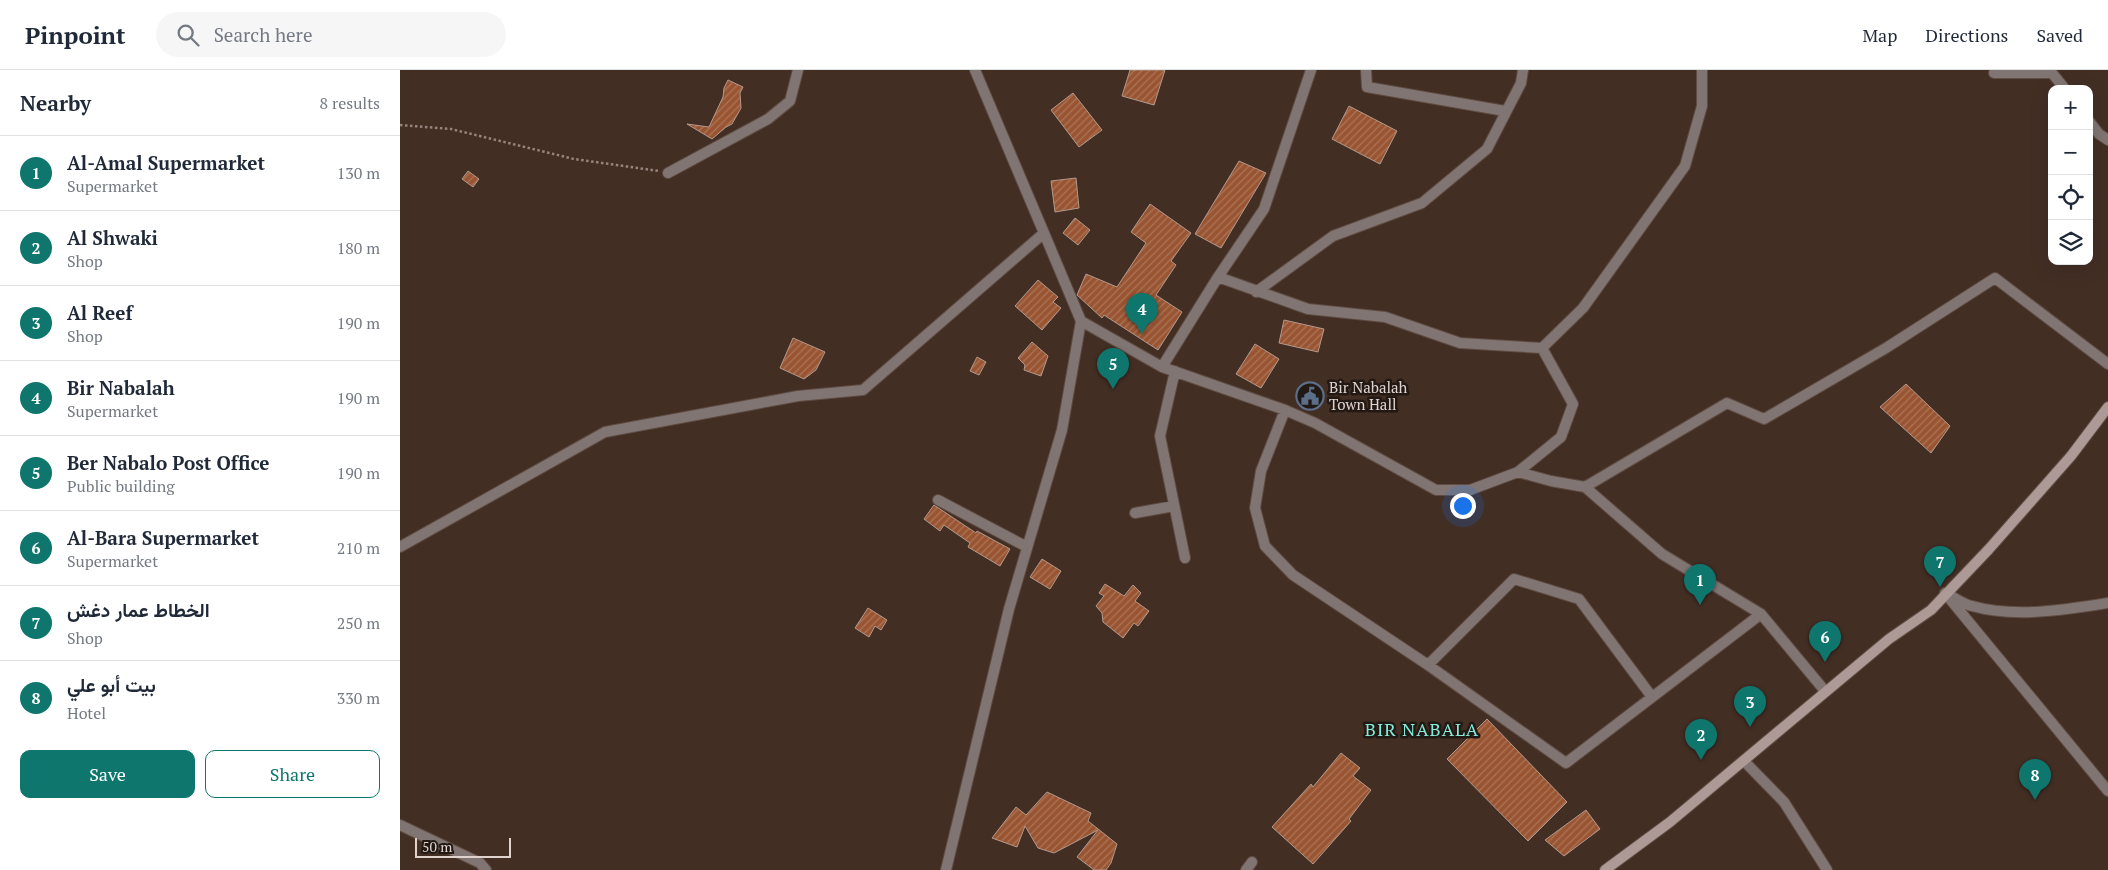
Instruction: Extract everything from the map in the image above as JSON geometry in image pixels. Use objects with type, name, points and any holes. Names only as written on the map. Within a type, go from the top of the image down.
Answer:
[{"type":"street","points":[[668,172],[768,119],[790,101],[798,70]]},
{"type":"street","points":[[946,870],[1009,609],[1062,430],[1081,321],[975,70]]},
{"type":"street","points":[[1162,367],[1218,277],[1264,209],[1311,70]]},
{"type":"street","points":[[1366,70],[1367,86],[1505,111]]},
{"type":"street","points":[[1256,292],[1332,236],[1422,203],[1487,149],[1521,83],[1523,70]]},
{"type":"street","points":[[1218,277],[1308,309],[1384,317],[1460,343],[1542,348],[1583,308],[1686,166],[1702,106],[1702,70]]},
{"type":"street","points":[[1994,73],[2052,72],[2062,85]]},
{"type":"street","points":[[2093,126],[2099,134],[2108,140]]},
{"type":"street","points":[[400,548],[605,432],[798,396],[863,390],[1044,233]]},
{"type":"street","points":[[1585,487],[1727,403],[1764,419],[1886,348],[1995,278],[2108,364]]},
{"type":"street","points":[[1081,321],[1162,367],[1285,410],[1315,423],[1436,490],[1470,490],[1518,472],[1561,437],[1573,404],[1542,348]]},
{"type":"street","points":[[1175,372],[1160,436],[1184,558]]},
{"type":"street","points":[[1605,870],[1670,822],[1889,639],[1931,610],[1945,593],[1989,549],[2065,462],[2108,407]]},
{"type":"street","points":[[1285,410],[1261,472],[1255,508],[1265,546],[1293,575],[1428,665],[1566,763],[1762,614]]},
{"type":"street","points":[[1518,472],[1551,481],[1585,487],[1662,554],[1762,614],[1825,691]]},
{"type":"street","points":[[938,500],[1027,547]]},
{"type":"street","points":[[1135,513],[1174,506]]},
{"type":"street","points":[[1428,665],[1514,579],[1579,599],[1652,697]]},
{"type":"street","points":[[1945,593],[1971,606],[2000,611],[2032,611],[2108,603]]},
{"type":"street","points":[[1945,593],[2108,791]]},
{"type":"street","points":[[1744,761],[1784,802],[1827,870]]},
{"type":"street","points":[[400,825],[480,863],[486,870]]},
{"type":"path","points":[[400,125],[451,129],[574,159],[668,172]]},
{"type":"building","points":[[1130,70],[1165,70],[1154,105],[1122,96]]},
{"type":"building","points":[[728,80],[743,87],[740,93],[741,108],[732,124],[712,139],[687,124],[709,127],[723,97],[724,88]]},
{"type":"building","points":[[1073,93],[1102,130],[1079,147],[1051,110]]},
{"type":"building","points":[[1349,106],[1397,131],[1380,164],[1332,139]]},
{"type":"building","points":[[1239,161],[1266,173],[1221,248],[1195,234]]},
{"type":"building","points":[[468,171],[479,179],[473,187],[462,179]]},
{"type":"building","points":[[1076,178],[1079,208],[1055,212],[1051,181]]},
{"type":"building","points":[[1150,204],[1191,233],[1171,261],[1176,265],[1156,295],[1182,312],[1158,350],[1104,315],[1102,318],[1077,295],[1086,274],[1117,287],[1146,243],[1131,232]]},
{"type":"building","points":[[1075,218],[1090,230],[1078,245],[1063,233]]},
{"type":"building","points":[[1038,280],[1058,297],[1053,302],[1061,308],[1042,330],[1015,306]]},
{"type":"building","points":[[1284,320],[1324,329],[1318,352],[1279,343]]},
{"type":"building","points":[[793,338],[825,352],[816,370],[804,379],[780,368]]},
{"type":"building","points":[[1032,342],[1048,356],[1041,376],[1024,370],[1025,365],[1018,358]]},
{"type":"building","points":[[1255,344],[1279,359],[1261,388],[1236,374]]},
{"type":"building","points":[[977,357],[986,362],[979,375],[970,371]]},
{"type":"building","points":[[1906,384],[1950,426],[1931,453],[1880,407]]},
{"type":"building","points":[[934,505],[976,533],[977,531],[1010,549],[1000,566],[968,547],[970,543],[944,525],[940,531],[924,519]]},
{"type":"building","points":[[1042,559],[1061,571],[1050,589],[1030,577]]},
{"type":"building","points":[[1105,584],[1124,596],[1133,585],[1141,593],[1135,601],[1149,611],[1138,626],[1134,623],[1123,638],[1103,622],[1102,613],[1096,606],[1104,596],[1099,593]]},
{"type":"building","points":[[868,608],[887,620],[881,630],[875,626],[869,637],[855,628]]},
{"type":"building","points":[[1487,719],[1567,802],[1528,841],[1447,759]]},
{"type":"building","points":[[1341,753],[1360,768],[1353,776],[1371,790],[1349,819],[1351,821],[1313,864],[1272,827],[1311,784],[1313,787]]},
{"type":"building","points":[[1047,792],[1091,813],[1088,821],[1117,844],[1111,863],[1106,870],[1094,870],[1077,857],[1098,830],[1054,853],[1038,848],[1025,826],[1017,847],[992,838],[1016,807],[1026,815]]},
{"type":"building","points":[[1586,810],[1600,829],[1564,856],[1545,840]]},
{"type":"place","name":"Bir Nabalah","points":[[1142,334]]},
{"type":"place","name":"Ber Nabalo Post Office","points":[[1113,389]]},
{"type":"place","name":"Bir Nabalah Town Hall","points":[[1310,396]]},
{"type":"place","name":"الخطاط عمار دغش","points":[[1940,587]]},
{"type":"place","name":"Al-Amal Supermarket","points":[[1700,605]]},
{"type":"place","name":"Al-Bara Supermarket","points":[[1825,662]]},
{"type":"place","name":"Al Reef","points":[[1750,727]]},
{"type":"place","name":"Al Shwaki","points":[[1701,760]]},
{"type":"place","name":"بيت أبو علي","points":[[2035,800]]},
{"type":"district","name":"BIR NABALA","points":[[1422,729]]}]
